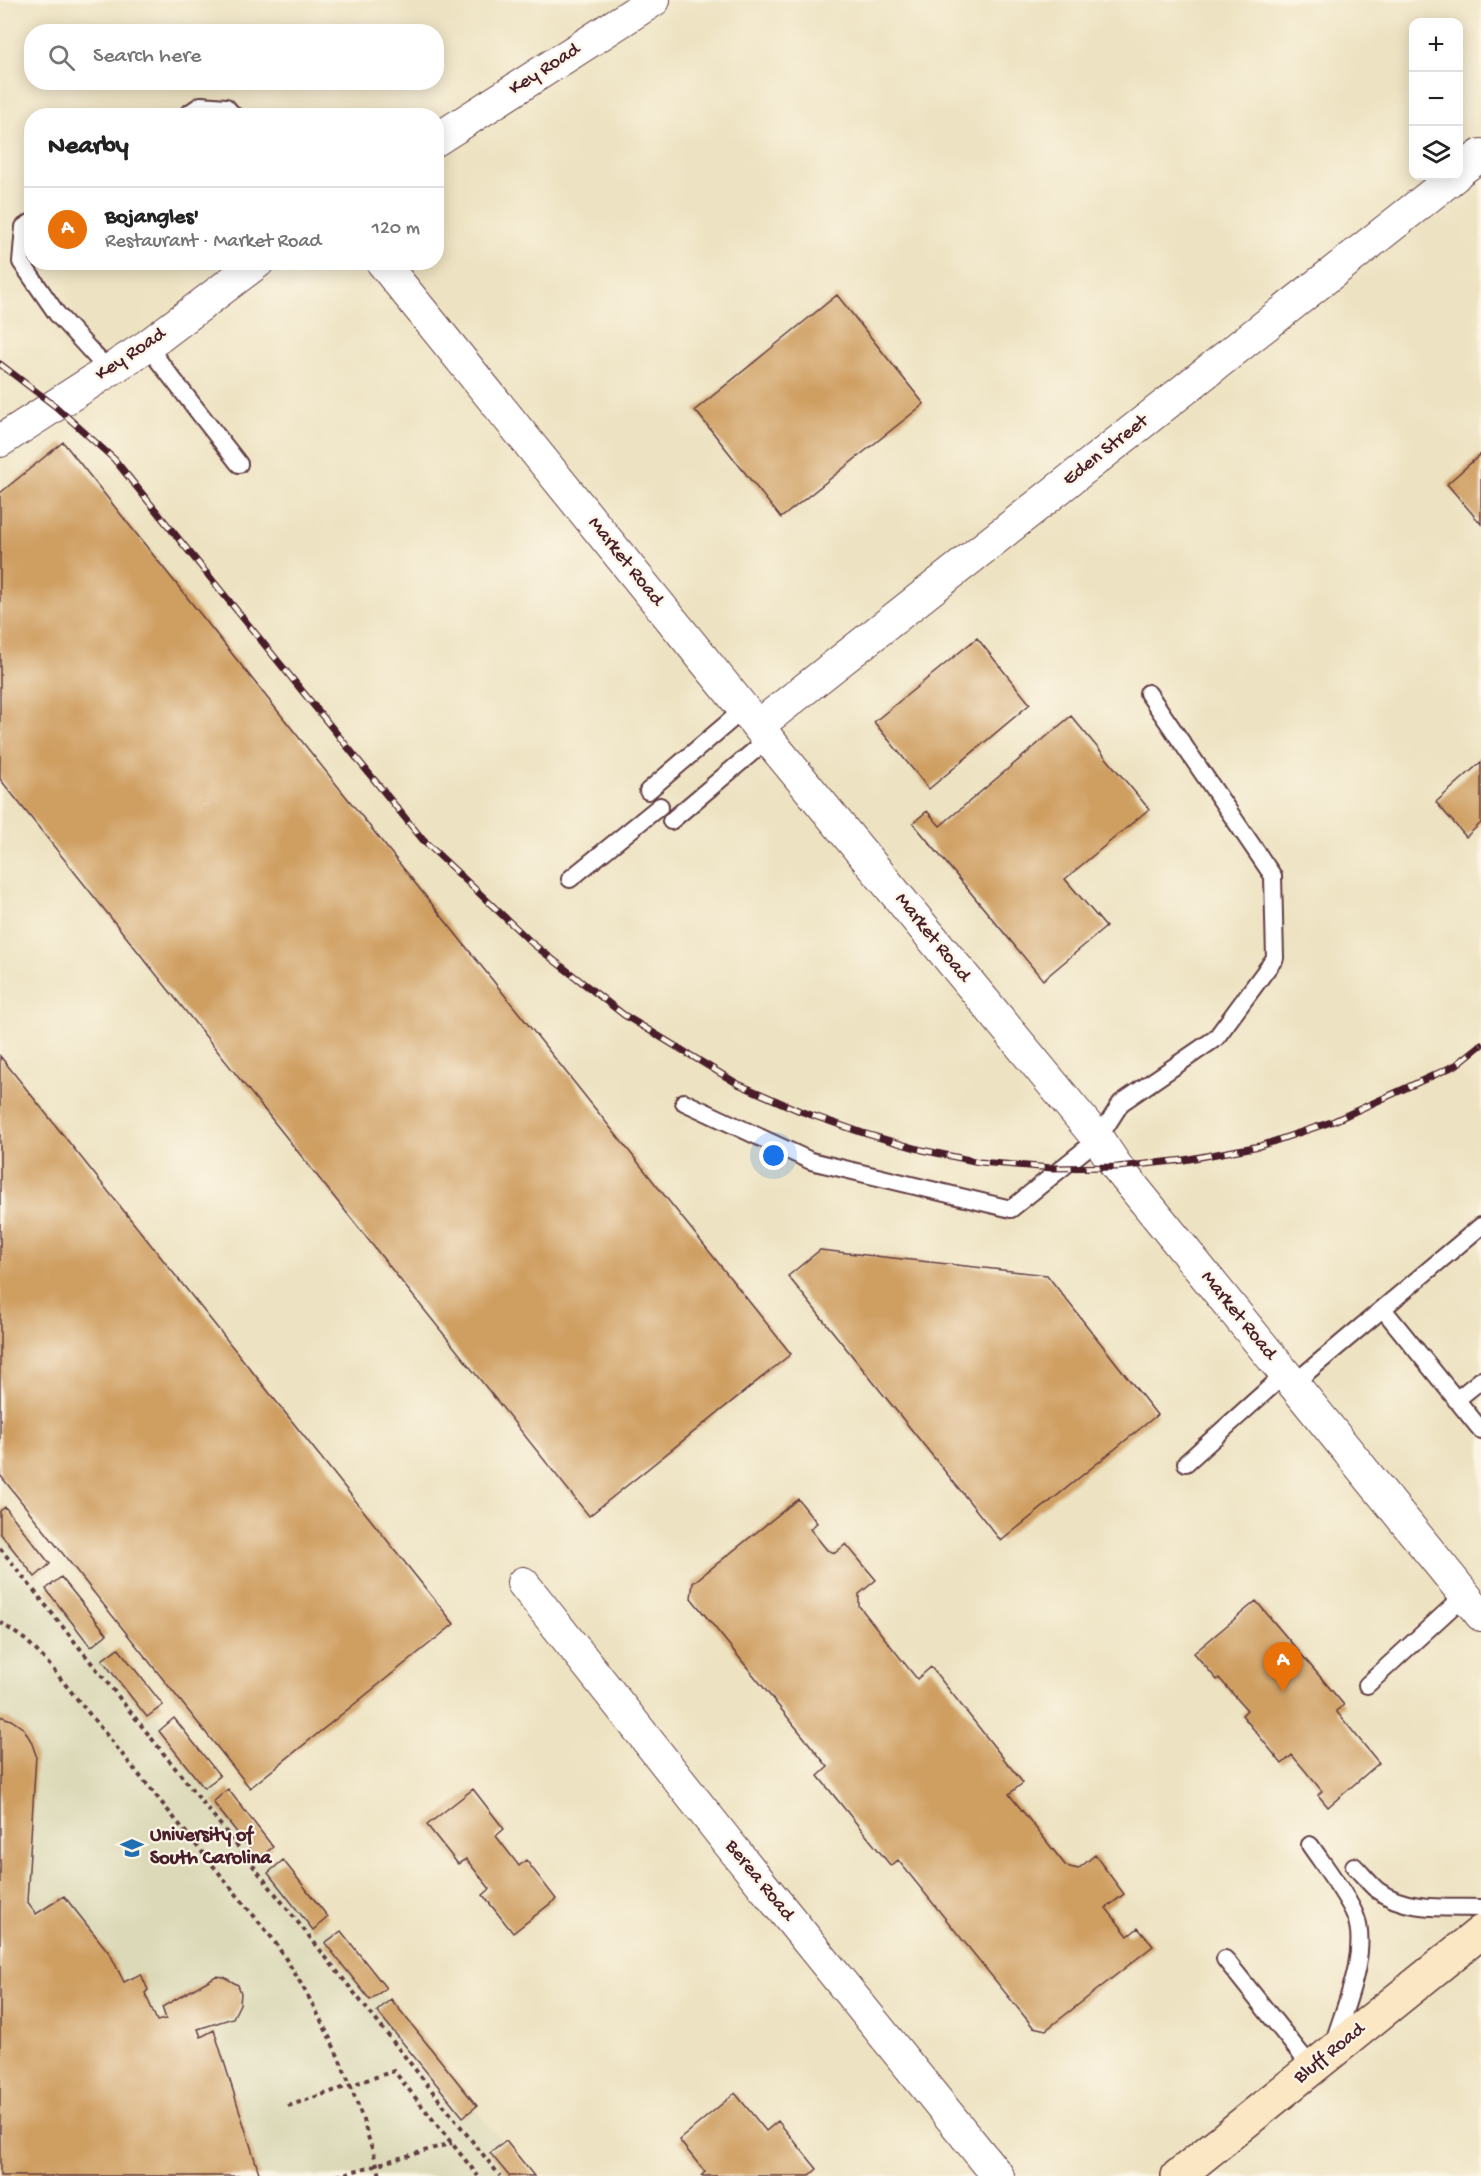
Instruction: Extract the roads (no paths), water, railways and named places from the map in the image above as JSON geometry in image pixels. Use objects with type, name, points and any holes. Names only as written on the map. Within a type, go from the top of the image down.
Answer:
[{"type":"main road","name":"Bluff Road","points":[[1178,2176],[1481,1932]]},
{"type":"street","name":"Key Road","points":[[444,135],[654,0]]},
{"type":"street","points":[[1463,168],[1481,155]]},
{"type":"street","name":"Eden Street","points":[[757,724],[1450,180]]},
{"type":"street","name":"Key Road","points":[[0,441],[147,346],[247,270]]},
{"type":"street","name":"Market Road","points":[[388,270],[1098,1139],[1117,1167],[1473,1605]]},
{"type":"street","name":"Berea Road","points":[[523,1583],[730,1845],[998,2176]]},
{"type":"lane","points":[[197,108],[201,105],[227,108]]},
{"type":"lane","points":[[24,227],[21,262],[24,266]]},
{"type":"lane","points":[[27,270],[57,314],[109,371]]},
{"type":"lane","points":[[147,346],[239,464]]},
{"type":"lane","points":[[684,1102],[811,1161],[1011,1209],[1098,1139],[1121,1103],[1216,1038],[1275,958],[1273,876],[1148,693]]},
{"type":"lane","points":[[648,791],[757,724]]},
{"type":"lane","points":[[671,821],[757,724]]},
{"type":"lane","points":[[570,879],[660,806]]},
{"type":"lane","points":[[1186,1463],[1289,1379],[1383,1309],[1481,1226]]},
{"type":"lane","points":[[1383,1309],[1481,1430]]},
{"type":"lane","points":[[1456,1400],[1481,1380]]},
{"type":"lane","points":[[1367,1684],[1473,1605]]},
{"type":"lane","points":[[1225,1959],[1322,2060],[1355,1973],[1361,1940],[1354,1912],[1310,1845]]},
{"type":"lane","points":[[1354,1866],[1377,1889],[1406,1903],[1418,1906],[1481,1908]]},
{"type":"railway","points":[[0,364],[55,406],[114,459],[423,840],[533,944],[624,1015],[738,1084],[800,1111],[922,1150],[979,1162],[1052,1168],[1117,1167],[1184,1160],[1260,1146],[1334,1121],[1456,1065],[1481,1045]]},
{"type":"place","name":"Bojangles'","points":[[1283,1692]]},
{"type":"place","name":"University of South Carolina","points":[[132,1848]]}]
